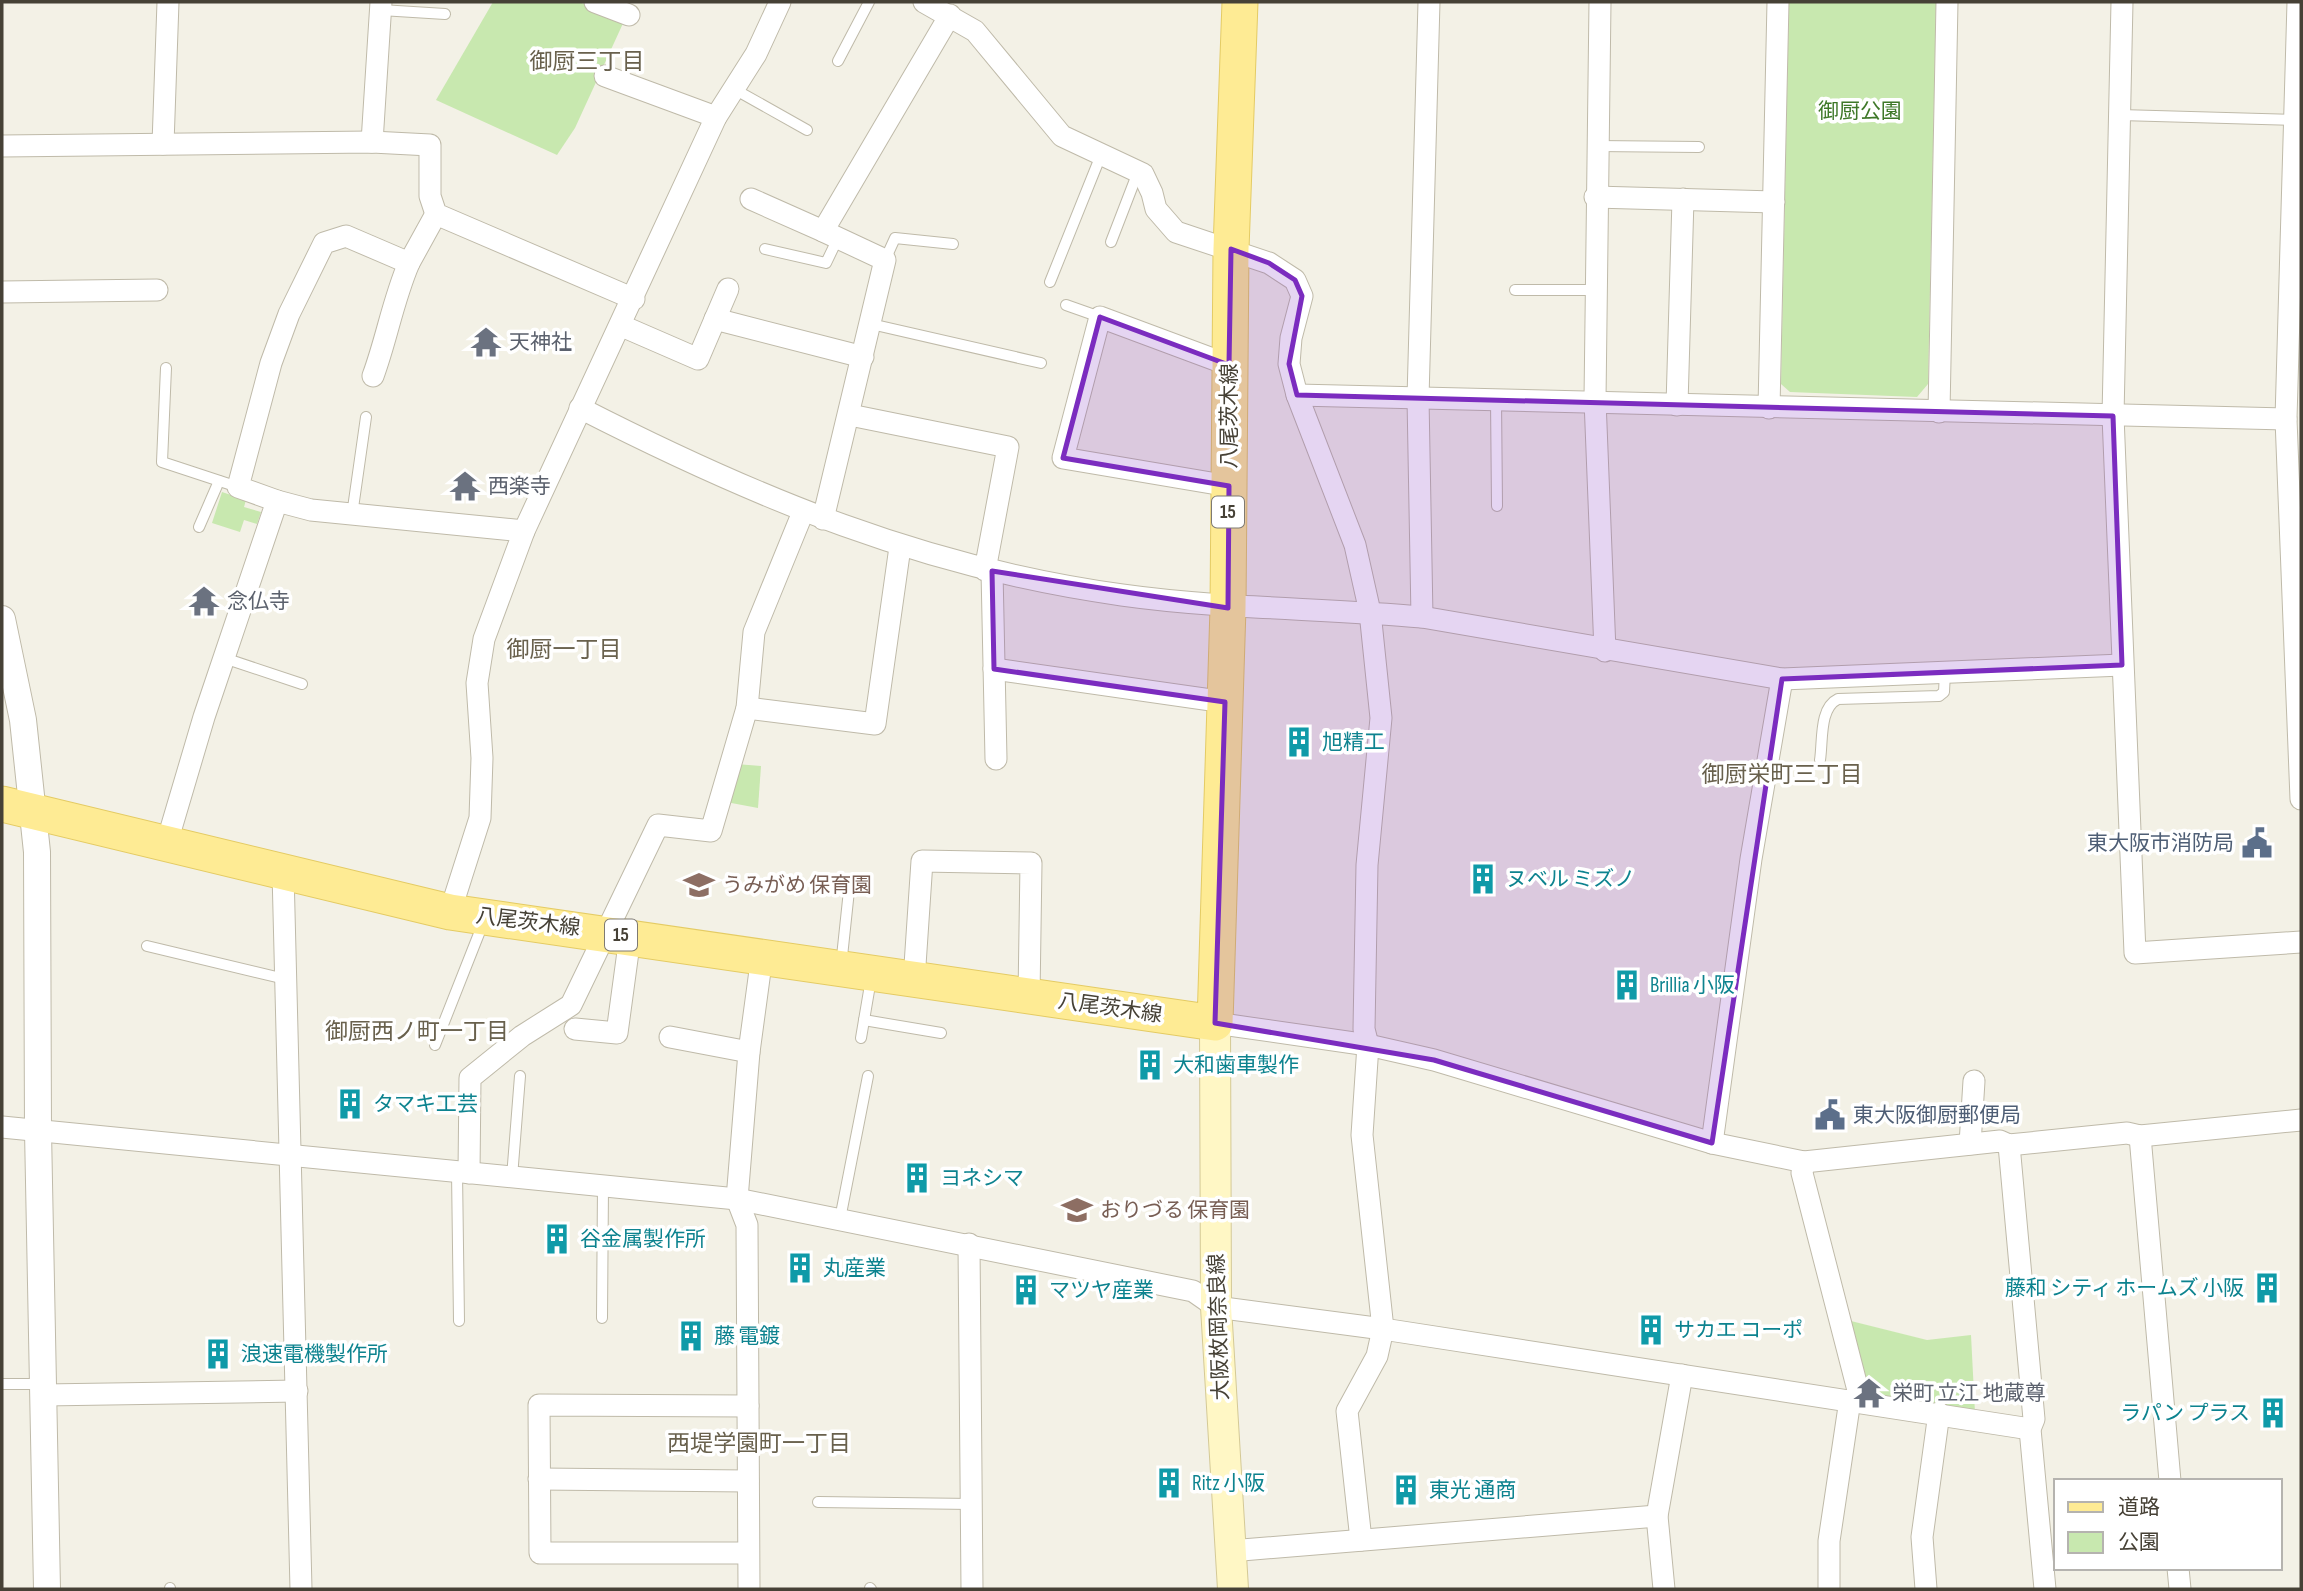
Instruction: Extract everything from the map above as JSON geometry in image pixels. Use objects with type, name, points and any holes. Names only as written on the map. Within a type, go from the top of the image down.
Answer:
[{"type":"main road","name":"八尾茨木線","points":[[18,808],[450,912],[1215,1023],[1228,608],[1231,249],[1240,2]]},
{"type":"main road","name":"大阪枚岡奈良線","points":[[1215,1023],[1216,1307],[1233,1589]]},
{"type":"street","points":[[163,144],[168,2]]},
{"type":"street","points":[[595,2],[629,15]]},
{"type":"street","points":[[450,912],[480,818],[482,758],[477,683],[484,639],[524,531],[580,408],[622,326],[716,117],[756,54],[780,2]]},
{"type":"street","points":[[924,2],[975,31],[1062,136],[1143,174],[1156,209],[1176,232],[1269,263],[1296,280],[1302,296],[1291,338],[1289,364],[1297,395],[1355,545],[1370,612],[1381,718],[1367,865],[1364,1029],[1367,1045],[1362,1135],[1384,1329],[1377,1356],[1347,1411],[1361,1541]]},
{"type":"street","points":[[1422,617],[1418,398],[1429,2]]},
{"type":"street","points":[[1600,2],[1595,197],[1595,400],[1605,651]]},
{"type":"street","points":[[1769,408],[1778,2]]},
{"type":"street","points":[[1939,412],[1947,2]]},
{"type":"street","points":[[2122,2],[2113,416],[2135,953],[2301,942]]},
{"type":"street","points":[[2298,2],[2286,419],[2301,799]]},
{"type":"street","points":[[372,142],[381,6]]},
{"type":"street","points":[[831,235],[950,15]]},
{"type":"street","points":[[605,76],[716,117]]},
{"type":"street","points":[[2,146],[372,142],[430,145],[430,196],[436,214],[409,263],[394,298],[387,338],[373,376]]},
{"type":"street","points":[[1595,197],[1774,201]]},
{"type":"street","points":[[463,1173],[470,1078],[522,1037],[571,1006],[619,935],[658,825],[711,831],[747,708],[754,632],[813,515],[849,415],[885,260],[751,199]]},
{"type":"street","points":[[1677,405],[1683,200]]},
{"type":"street","points":[[436,214],[634,299]]},
{"type":"street","points":[[409,263],[346,236],[324,243],[289,314],[229,484],[311,510],[524,531]]},
{"type":"street","points":[[622,326],[698,359],[728,289]]},
{"type":"street","points":[[2,292],[157,290]]},
{"type":"street","points":[[1228,486],[1063,458],[1100,317],[1229,365]]},
{"type":"street","points":[[715,319],[863,357]]},
{"type":"street","points":[[1297,395],[1595,400],[1769,408],[2286,419]]},
{"type":"street","points":[[580,408],[652,445],[813,515],[900,547],[989,571],[1119,595],[1228,608],[1370,612],[1422,617],[1605,651],[1782,679],[2122,665]]},
{"type":"street","points":[[849,415],[1008,447],[989,571],[996,759]]},
{"type":"street","points":[[167,842],[224,658],[277,501]]},
{"type":"street","points":[[747,708],[875,724],[900,547]]},
{"type":"street","points":[[3,630],[23,720],[18,808],[37,852],[38,1131],[47,1589]]},
{"type":"street","points":[[993,670],[1225,702]]},
{"type":"street","points":[[1712,1143],[1751,859],[1782,679]]},
{"type":"street","points":[[914,980],[922,861],[1031,863],[1029,996]]},
{"type":"street","points":[[283,872],[301,1589]]},
{"type":"street","points":[[575,1029],[617,1033],[619,935]]},
{"type":"street","points":[[749,1589],[747,1225],[737,1199],[749,1052],[762,956]]},
{"type":"street","points":[[1215,1023],[1367,1045],[1434,1060],[1712,1143],[1804,1162],[2000,1141],[2009,1145],[2127,1133],[2140,1136],[2301,1120]]},
{"type":"street","points":[[670,1037],[749,1052]]},
{"type":"street","points":[[1970,1144],[1974,1081]]},
{"type":"street","points":[[2,1128],[737,1199],[1192,1291],[1216,1307],[1384,1329],[2030,1429]]},
{"type":"street","points":[[2140,1136],[2170,1479]]},
{"type":"street","points":[[2009,1145],[2034,1419],[2030,1429],[2045,1589]]},
{"type":"street","points":[[1804,1162],[1802,1173],[1856,1401],[1829,1541],[1829,1589]]},
{"type":"street","points":[[969,1244],[972,1589]]},
{"type":"street","points":[[1664,1589],[1657,1516],[1682,1375]]},
{"type":"street","points":[[44,1390],[297,1391]]},
{"type":"street","points":[[748,1406],[540,1405],[539,1479],[540,1553],[748,1553]]},
{"type":"street","points":[[1926,1589],[1922,1537],[1939,1413]]},
{"type":"street","points":[[539,1479],[748,1480]]},
{"type":"street","points":[[1230,1551],[1657,1516]]},
{"type":"street","points":[[2178,1570],[2180,1589]]},
{"type":"lane","points":[[838,61],[869,2]]},
{"type":"lane","points":[[381,6],[446,14]]},
{"type":"lane","points":[[734,89],[807,130]]},
{"type":"lane","points":[[2120,115],[2294,120]]},
{"type":"lane","points":[[1596,146],[1699,147]]},
{"type":"lane","points":[[1050,282],[1101,155]]},
{"type":"lane","points":[[1111,242],[1138,172]]},
{"type":"lane","points":[[765,249],[826,263],[831,235]]},
{"type":"lane","points":[[885,260],[895,238],[953,244]]},
{"type":"lane","points":[[1515,290],[1595,290]]},
{"type":"lane","points":[[1066,305],[1100,317]]},
{"type":"lane","points":[[871,324],[1041,363]]},
{"type":"lane","points":[[166,368],[162,462],[229,484],[199,527]]},
{"type":"lane","points":[[1496,399],[1497,506]]},
{"type":"lane","points":[[352,514],[366,417]]},
{"type":"lane","points":[[224,658],[302,684]]},
{"type":"lane","points":[[1820,760],[1826,709],[1838,699],[1923,697],[1944,692],[1945,672]]},
{"type":"lane","points":[[850,881],[856,971],[864,1020],[861,1038]]},
{"type":"lane","points":[[435,1045],[486,917]]},
{"type":"lane","points":[[147,946],[285,979]]},
{"type":"lane","points":[[864,1020],[941,1033]]},
{"type":"lane","points":[[512,1177],[520,1076]]},
{"type":"lane","points":[[840,1219],[868,1076]]},
{"type":"lane","points":[[459,1321],[463,1173]]},
{"type":"lane","points":[[602,1318],[603,1186]]},
{"type":"lane","points":[[2,1384],[44,1390]]},
{"type":"lane","points":[[818,1502],[972,1504]]},
{"type":"highlighted area","points":[[1231,249],[1269,263],[1295,280],[1302,296],[1289,364],[1297,395],[2113,416],[2122,665],[1782,679],[1712,1143],[1434,1060],[1215,1023],[1225,702],[994,669],[992,571],[1228,608],[1229,486],[1063,458],[1100,317],[1229,365]]},
{"type":"green space","points":[[493,2],[579,2],[625,19],[575,128],[557,155],[436,100]]},
{"type":"green space","name":"御厨公園","points":[[1789,2],[1936,2],[1928,384],[1917,397],[1790,392],[1781,384]]},
{"type":"green space","points":[[222,492],[246,500],[244,507],[261,512],[257,524],[244,520],[240,532],[212,523]]},
{"type":"green space","points":[[736,764],[761,766],[758,808],[726,802]]},
{"type":"green space","points":[[1847,1320],[1927,1340],[1971,1335],[1975,1413],[1865,1395]]},
{"type":"place","name":"天神社","points":[[486,342]]},
{"type":"place","name":"西楽寺","points":[[465,486]]},
{"type":"place","name":"念仏寺","points":[[204,601]]},
{"type":"place","name":"旭精工","points":[[1299,742]]},
{"type":"place","name":"東大阪市消防局","points":[[2257,843]]},
{"type":"place","name":"ヌベル ミズノ","points":[[1483,879]]},
{"type":"place","name":"うみがめ 保育園","points":[[699,885]]},
{"type":"place","name":"Brillia 小阪","points":[[1627,985]]},
{"type":"place","name":"大和歯車製作","points":[[1150,1065]]},
{"type":"place","name":"タマキ工芸","points":[[350,1104]]},
{"type":"place","name":"東大阪御厨郵便局","points":[[1830,1115]]},
{"type":"place","name":"ヨネシマ","points":[[917,1178]]},
{"type":"place","name":"おりづる 保育園","points":[[1077,1210]]},
{"type":"place","name":"谷金属製作所","points":[[557,1239]]},
{"type":"place","name":"丸産業","points":[[800,1268]]},
{"type":"place","name":"藤和 シティ ホームズ 小阪","points":[[2267,1288]]},
{"type":"place","name":"マツヤ産業","points":[[1026,1290]]},
{"type":"place","name":"サカエ コーポ","points":[[1651,1330]]},
{"type":"place","name":"藤 電鍍","points":[[691,1336]]},
{"type":"place","name":"浪速電機製作所","points":[[218,1354]]},
{"type":"place","name":"栄町 立江 地蔵尊","points":[[1869,1393]]},
{"type":"place","name":"ラパン プラス","points":[[2273,1413]]},
{"type":"place","name":"Ritz 小阪","points":[[1169,1483]]},
{"type":"place","name":"東光 通商","points":[[1406,1490]]},
{"type":"district","name":"御厨三丁目","points":[[587,62]]},
{"type":"district","name":"御厨一丁目","points":[[564,650]]},
{"type":"district","name":"御厨栄町三丁目","points":[[1782,775]]},
{"type":"district","name":"御厨西ノ町一丁目","points":[[417,1032]]},
{"type":"district","name":"西堤学園町一丁目","points":[[759,1444]]}]
